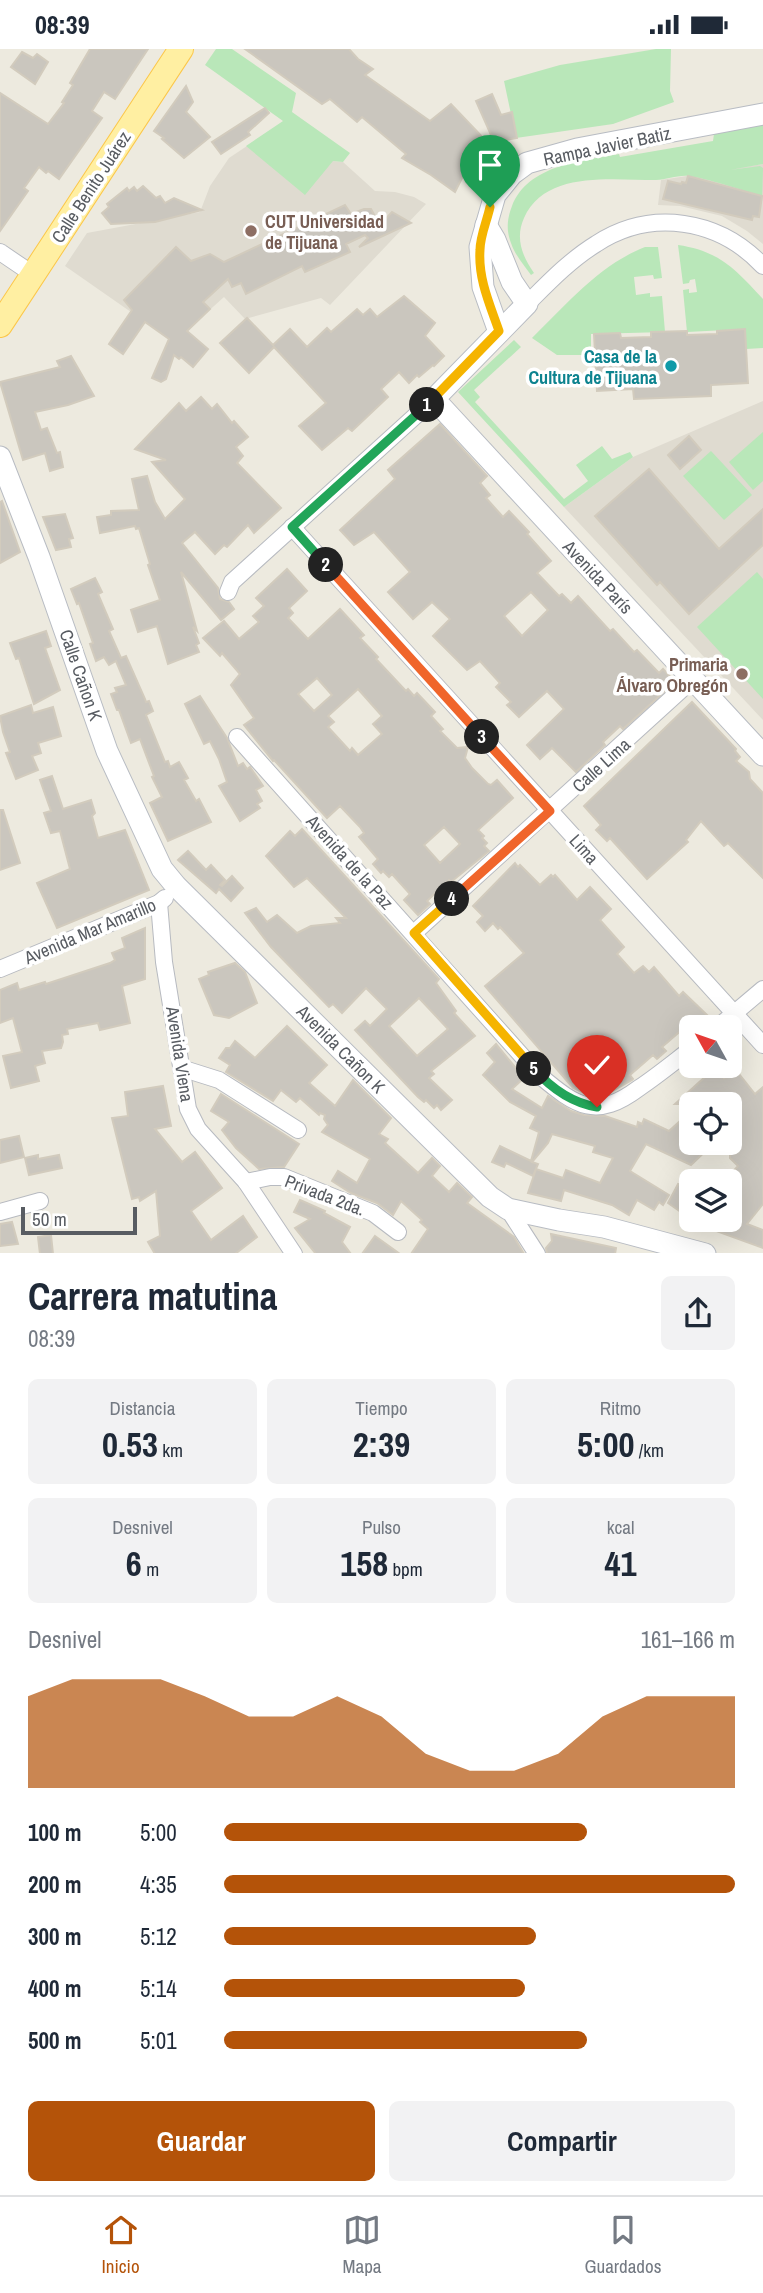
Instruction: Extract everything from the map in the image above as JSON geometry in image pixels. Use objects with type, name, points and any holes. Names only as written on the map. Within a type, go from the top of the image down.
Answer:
[{"type":"main road","name":"Calle Benito Juárez","points":[[0,325],[181,49]]},
{"type":"main road","name":"Rampa Javier Batiz","points":[[499,331],[483,287],[480,247],[490,207],[502,184],[512,174],[527,163],[577,149],[763,114]]},
{"type":"main road","points":[[434,399],[527,304],[512,282],[486,225]]},
{"type":"main road","name":"Avenida París","points":[[434,399],[763,755]]},
{"type":"main road","name":"Calle Cañon K","points":[[0,457],[39,557],[107,751],[157,859],[176,886]]},
{"type":"main road","name":"Avenida Cañon K","points":[[176,886],[446,1156],[490,1197],[508,1209]]},
{"type":"main road","points":[[508,1209],[604,1227],[701,1253]]},
{"type":"street","points":[[527,304],[557,275],[596,244],[626,229],[660,222],[707,228],[733,240],[763,266]]},
{"type":"street","points":[[0,252],[34,275]]},
{"type":"street","points":[[228,592],[232,582],[434,399]]},
{"type":"street","name":"Lima","points":[[292,527],[763,1045]]},
{"type":"street","name":"Calle Lima","points":[[414,933],[693,679]]},
{"type":"street","name":"Avenida de la Paz","points":[[237,737],[539,1075],[559,1092],[583,1104],[608,1107],[621,1101],[679,1058]]},
{"type":"street","name":"Avenida Mar Amarillo","points":[[0,969],[159,904],[176,886]]},
{"type":"street","name":"Avenida Viena","points":[[159,904],[164,962],[188,1108],[198,1129],[246,1182],[293,1253]]},
{"type":"street","points":[[734,1014],[763,989]]},
{"type":"street","points":[[181,1068],[219,1080],[298,1130]]},
{"type":"street","name":"Privada 2da.","points":[[246,1182],[284,1177],[373,1213],[398,1232]]},
{"type":"street","points":[[0,1212],[40,1201]]},
{"type":"street","points":[[508,1209],[536,1253]]},
{"type":"shaded area","name":"CUT Universidad de Tijuana","points":[[283,122],[333,161],[343,162],[375,191],[395,192],[414,197],[426,204],[330,305],[321,298],[245,319],[224,297],[174,342],[65,266],[87,233],[200,212],[210,186],[229,158]]},
{"type":"shaded area","points":[[763,164],[763,244],[722,216],[680,206],[658,205],[661,180]]},
{"type":"shaded area","points":[[763,401],[763,720],[564,507],[633,457]]},
{"type":"green space","points":[[216,49],[232,49],[296,93],[292,112],[350,153],[343,162],[333,161],[305,195],[246,146],[283,121],[205,65]]},
{"type":"green space","points":[[656,49],[671,49],[670,91],[674,102],[613,124],[516,138],[504,81],[560,65]]},
{"type":"green space","points":[[763,124],[763,164],[730,170],[760,166],[763,168],[762,202],[761,196],[688,176],[656,180],[581,181],[547,192],[534,203],[524,218],[520,233],[521,247],[534,273],[531,275],[515,252],[508,229],[512,206],[520,192],[543,173],[588,159],[619,154],[620,157],[713,141],[714,134]]},
{"type":"green space","points":[[678,245],[705,252],[726,263],[763,299],[763,348],[746,349],[745,329],[687,332],[683,290],[689,289],[689,293],[697,292],[695,279],[683,284]]},
{"type":"green space","points":[[645,247],[658,247],[662,278],[654,279],[653,275],[634,277],[636,295],[650,293],[650,297],[662,296],[665,332],[591,334],[591,355],[557,355],[532,338],[598,275]]},
{"type":"green space","points":[[514,340],[521,347],[474,390],[480,397],[475,402],[564,499],[588,481],[576,465],[602,446],[612,459],[630,452],[633,457],[564,507],[458,392]]},
{"type":"green space","points":[[763,432],[763,481],[753,490],[729,462]]},
{"type":"green space","points":[[711,451],[752,495],[724,520],[683,476]]},
{"type":"green space","name":"Primaria Álvaro Obregón","points":[[757,572],[763,579],[763,699],[697,627]]},
{"type":"building","points":[[90,49],[148,49],[115,99],[104,92],[92,111],[102,118],[59,179],[39,167],[24,188],[28,191],[0,231],[0,93],[48,124],[64,103],[62,102],[73,85],[70,83]]},
{"type":"building","points":[[245,49],[349,49],[373,69],[365,75],[430,121],[451,104],[491,146],[480,154],[467,174],[465,172],[455,192],[402,158],[406,154],[362,117],[357,122],[330,99],[322,104]]},
{"type":"building","points":[[22,52],[33,58],[37,54],[48,62],[35,84],[11,67]]},
{"type":"building","points":[[186,86],[193,102],[186,112],[210,137],[184,158],[154,131]]},
{"type":"building","points":[[492,94],[501,115],[512,112],[517,138],[494,142],[476,101]]},
{"type":"building","points":[[265,108],[269,113],[248,132],[250,135],[221,154],[212,142]]},
{"type":"building","points":[[688,176],[762,196],[759,217],[753,216],[752,220],[663,199],[668,181],[686,183]]},
{"type":"building","points":[[143,186],[156,198],[160,196],[165,203],[174,198],[202,210],[155,222],[111,224],[102,213],[109,207],[107,204],[127,188],[129,191],[134,187],[137,191]]},
{"type":"building","points":[[345,205],[351,214],[371,209],[380,225],[392,212],[411,223],[359,247],[368,238],[365,235],[346,244],[350,252],[305,272],[302,266],[246,294],[241,283],[232,287],[228,279],[203,302],[210,309],[187,331],[208,349],[193,367],[174,355],[166,379],[161,382],[152,378],[169,339],[145,322],[123,354],[109,344],[132,310],[124,300],[176,247],[191,261],[210,254],[224,262]]},
{"type":"building","points":[[404,296],[435,323],[425,336],[444,356],[409,383],[399,372],[381,389],[388,397],[352,431],[348,428],[322,450],[299,426],[326,403],[274,347],[249,373],[220,343],[247,318],[273,345],[290,329],[307,347],[327,328],[331,332],[357,309],[363,315],[370,309],[377,317]]},
{"type":"building","name":"Casa de la Cultura de Tijuana","points":[[745,329],[748,383],[711,385],[711,396],[634,399],[633,389],[597,391],[594,334],[620,333],[621,338],[651,337],[651,332],[687,331],[687,335]]},
{"type":"building","points":[[71,356],[94,396],[35,412],[41,430],[47,428],[57,453],[60,452],[63,467],[50,471],[45,453],[23,460],[0,382],[60,367],[57,361]]},
{"type":"building","points":[[201,397],[212,409],[217,404],[248,437],[236,447],[243,456],[237,463],[281,508],[254,533],[248,525],[227,547],[224,545],[215,554],[195,532],[182,543],[218,588],[220,599],[229,602],[234,609],[221,620],[181,572],[197,631],[193,627],[199,643],[196,645],[199,652],[168,664],[157,626],[138,632],[131,610],[160,600],[139,528],[136,529],[135,526],[100,533],[97,517],[111,515],[111,511],[139,510],[132,479],[147,476],[155,502],[165,519],[185,499],[152,462],[166,460],[135,449],[179,403],[186,411]]},
{"type":"building","points":[[440,424],[487,476],[480,483],[490,495],[486,498],[503,517],[509,511],[551,561],[537,573],[559,596],[562,594],[571,603],[578,596],[610,631],[613,629],[634,652],[637,650],[659,673],[663,669],[675,682],[623,729],[620,726],[603,742],[605,745],[576,772],[552,748],[540,759],[527,745],[564,709],[547,691],[519,717],[507,705],[511,702],[496,687],[500,683],[480,661],[467,670],[433,636],[450,619],[432,602],[413,619],[388,592],[410,572],[374,532],[354,545],[340,530],[395,479],[388,470]],"holes":[[[531,592],[548,610],[522,636],[504,616]]]},
{"type":"building","points":[[689,436],[701,450],[680,469],[668,455]]},
{"type":"building","points":[[649,469],[719,549],[763,509],[763,545],[689,614],[660,582],[657,585],[595,516]]},
{"type":"building","points":[[2,501],[20,552],[0,563],[0,502]]},
{"type":"building","points":[[65,514],[73,538],[69,539],[71,547],[56,550],[43,517]]},
{"type":"building","points":[[287,569],[307,591],[289,608],[293,613],[288,618],[308,639],[340,609],[364,635],[360,638],[378,657],[376,659],[406,691],[408,689],[414,696],[417,693],[435,712],[431,716],[443,729],[440,731],[457,748],[468,747],[465,758],[472,768],[488,784],[491,785],[497,780],[513,798],[478,830],[484,836],[482,838],[487,843],[484,846],[489,851],[451,882],[449,880],[427,901],[430,904],[418,915],[404,900],[410,894],[392,874],[389,877],[383,871],[381,873],[373,864],[378,859],[359,837],[364,833],[360,827],[340,806],[327,818],[273,761],[244,725],[254,718],[231,685],[240,674],[222,653],[220,656],[203,638],[224,621],[239,639],[259,622],[253,616],[264,606],[256,598]],"holes":[[[317,678],[332,695],[314,711],[298,694]],[[358,689],[382,716],[373,724],[382,734],[358,755],[352,748],[350,751],[328,727],[334,722],[328,716]],[[444,827],[460,844],[440,863],[424,845]]]},
{"type":"building","points":[[95,578],[102,592],[98,594],[113,629],[109,631],[121,658],[126,656],[146,702],[149,701],[153,711],[146,715],[165,762],[168,761],[170,767],[179,762],[188,778],[184,780],[196,801],[199,799],[211,822],[168,841],[150,803],[162,797],[152,777],[154,776],[140,739],[131,743],[111,694],[117,692],[115,688],[126,685],[116,661],[109,665],[104,657],[96,661],[90,644],[93,643],[79,603],[77,604],[71,589]]},
{"type":"building","points":[[46,631],[51,646],[45,648],[60,690],[34,704],[19,658],[16,659],[10,643]]},
{"type":"building","points":[[200,696],[227,738],[238,766],[243,763],[247,769],[250,767],[263,786],[256,790],[262,801],[257,804],[260,808],[240,821],[219,786],[227,782],[219,759],[210,741],[204,744],[185,704]]},
{"type":"building","points":[[692,702],[736,749],[740,757],[736,761],[749,772],[750,779],[763,793],[763,878],[728,843],[724,846],[701,821],[686,840],[688,842],[647,879],[610,838],[607,841],[596,830],[601,825],[584,806]]},
{"type":"building","points":[[31,705],[33,713],[53,707],[61,736],[38,743],[41,753],[32,756],[38,770],[16,779],[6,753],[10,752],[0,716]]},
{"type":"building","points":[[52,776],[63,809],[91,800],[98,838],[125,830],[149,890],[57,928],[37,883],[70,869],[60,831],[51,833],[44,813],[51,811],[40,780]]},
{"type":"building","points":[[0,810],[3,810],[20,863],[0,870]]},
{"type":"building","points":[[302,829],[439,979],[436,983],[456,1011],[454,1013],[475,1036],[431,1071],[434,1074],[429,1078],[452,1100],[441,1110],[437,1105],[434,1108],[418,1097],[355,1030],[365,1021],[370,1026],[387,1009],[366,988],[342,1013],[333,1004],[329,1007],[271,947],[245,913],[256,908],[267,922],[277,915],[297,933],[311,926],[340,923],[336,918],[346,918],[307,878],[294,887],[266,856],[290,831],[295,836]],"holes":[[[419,998],[448,1029],[417,1056],[389,1026]]]},
{"type":"building","points":[[188,851],[206,870],[211,865],[225,880],[220,885],[232,876],[243,888],[231,901],[219,889],[216,893],[178,860]]},
{"type":"building","points":[[515,863],[540,885],[551,875],[555,875],[577,900],[590,887],[611,909],[600,920],[624,947],[617,954],[634,973],[643,966],[649,972],[654,967],[679,996],[683,992],[707,1015],[679,1015],[679,1032],[662,1047],[666,1051],[657,1059],[653,1055],[630,1075],[632,1080],[607,1094],[589,1095],[573,1088],[485,986],[524,953],[493,923],[485,931],[477,922],[483,916],[473,906]]},
{"type":"building","points":[[145,928],[145,979],[122,986],[130,1023],[100,1030],[98,1023],[67,1029],[68,1034],[62,1035],[61,1048],[42,1051],[45,1063],[35,1066],[39,1081],[11,1088],[3,1056],[22,1052],[13,1018],[0,1023],[0,990],[17,983],[19,990],[45,982],[46,984],[110,963],[115,960],[112,953],[125,948],[122,938]]},
{"type":"building","points":[[235,963],[245,972],[257,1003],[229,1018],[214,1015],[199,979],[209,975],[208,972]]},
{"type":"building","points":[[287,1026],[327,1065],[309,1083],[335,1106],[353,1080],[391,1118],[379,1134],[388,1139],[385,1143],[418,1173],[432,1158],[440,1166],[432,1176],[449,1192],[457,1183],[472,1197],[467,1203],[514,1237],[523,1253],[412,1253],[428,1229],[401,1201],[393,1215],[377,1203],[351,1193],[332,1181],[338,1171],[357,1183],[370,1159],[322,1132],[328,1125],[324,1119],[325,1115],[319,1115],[300,1098],[296,1102],[281,1090],[273,1101],[226,1072],[230,1065],[219,1058],[235,1041],[255,1058]]},
{"type":"building","points":[[496,1044],[524,1078],[512,1089],[542,1108],[548,1096],[571,1111],[605,1116],[637,1127],[638,1122],[642,1124],[644,1119],[669,1131],[679,1122],[679,1155],[701,1155],[691,1165],[646,1144],[630,1171],[669,1195],[663,1205],[659,1202],[654,1210],[637,1200],[629,1215],[612,1205],[564,1190],[561,1201],[528,1193],[536,1169],[563,1178],[566,1170],[600,1183],[613,1158],[593,1152],[595,1146],[552,1134],[532,1162],[538,1164],[533,1176],[506,1163],[504,1167],[492,1162],[500,1146],[531,1161],[539,1132],[530,1128],[536,1116],[510,1102],[483,1075],[495,1062],[487,1053]]},
{"type":"building","points":[[704,1078],[742,1078],[755,1094],[763,1087],[763,1204],[747,1224],[763,1230],[763,1248],[719,1232],[742,1232],[742,1169],[735,1169],[738,1166],[730,1155],[742,1155],[742,1092],[688,1092]]},
{"type":"building","points":[[163,1086],[171,1126],[155,1129],[182,1162],[195,1152],[222,1188],[191,1211],[211,1240],[243,1216],[257,1237],[236,1253],[154,1253],[148,1242],[160,1236],[156,1191],[140,1201],[139,1197],[132,1199],[112,1118],[128,1116],[125,1092]]},
{"type":"building","points":[[221,1094],[299,1144],[284,1167],[259,1169],[236,1148],[222,1130],[229,1122],[211,1111]]},
{"type":"building","points":[[19,1136],[24,1157],[0,1163],[0,1140]]},
{"type":"building","points":[[38,1155],[38,1159],[59,1155],[62,1168],[29,1175],[25,1158]]},
{"type":"building","points":[[678,1184],[679,1185],[679,1211],[668,1203]]},
{"type":"building","points":[[300,1200],[325,1211],[324,1213],[350,1227],[342,1242],[350,1253],[315,1253],[295,1228],[310,1219],[294,1212]]},
{"type":"building","points":[[12,1222],[18,1244],[0,1246],[0,1224]]},
{"type":"building","points":[[551,1234],[616,1248],[615,1253],[547,1253],[546,1248],[552,1241]]},
{"type":"building","points":[[51,1235],[53,1253],[40,1253],[38,1237]]},
{"type":"building","points":[[375,1236],[399,1253],[363,1253]]},
{"type":"place","name":"CUT Universidad de Tijuana","points":[[251,231]]},
{"type":"place","name":"Casa de la Cultura de Tijuana","points":[[671,366]]},
{"type":"place","name":"Primaria Álvaro Obregón","points":[[742,674]]},
{"type":"route","points":[[490,207],[480,247],[480,265],[483,287],[499,331],[434,399],[292,527],[550,811],[414,933],[539,1075],[559,1092],[583,1104],[597,1107]]}]
